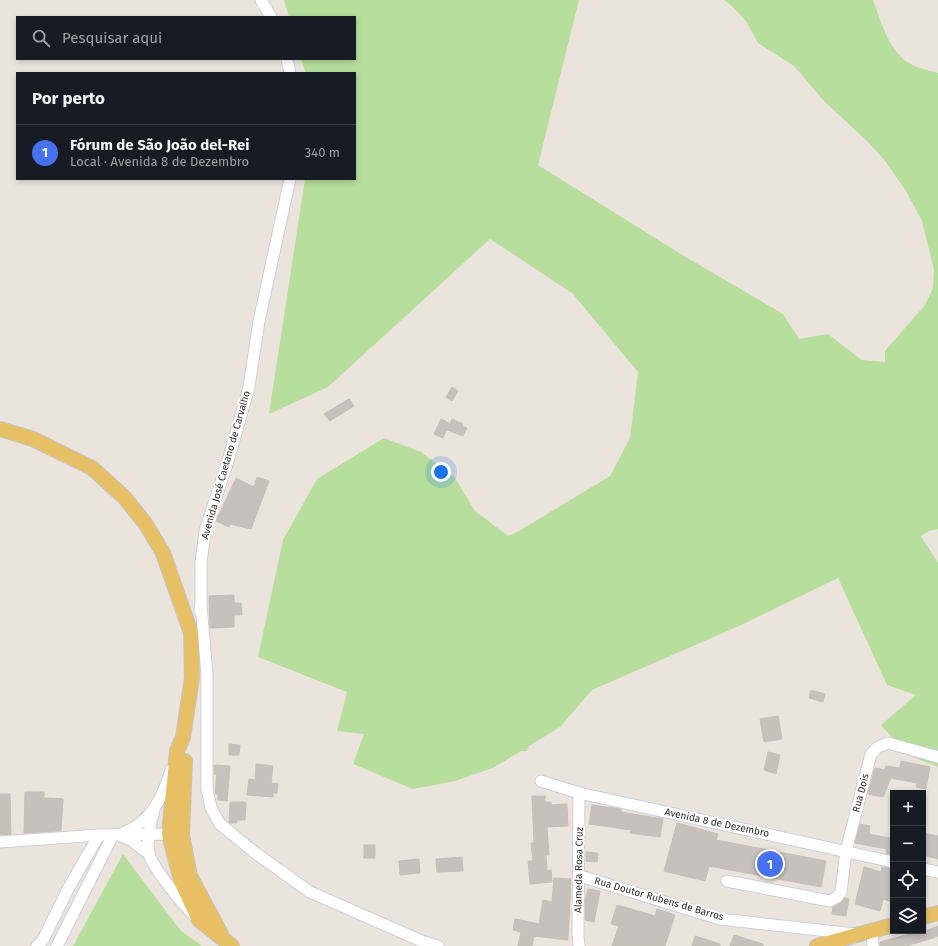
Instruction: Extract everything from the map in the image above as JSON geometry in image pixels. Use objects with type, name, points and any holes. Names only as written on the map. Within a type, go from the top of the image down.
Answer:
[{"type":"main road","points":[[0,429],[33,439],[86,465],[124,497],[145,523],[163,553],[191,632],[192,678],[182,737],[177,751],[176,834],[181,882],[199,920],[228,943]]},
{"type":"main road","points":[[182,737],[185,749],[176,834],[190,876],[228,943]]},
{"type":"main road","points":[[926,916],[938,913]]},
{"type":"main road","points":[[817,946],[890,926]]},
{"type":"street","points":[[261,0],[270,16]]},
{"type":"street","points":[[287,60],[290,72]]},
{"type":"street","name":"Avenida José Caetano de Carvalho","points":[[191,632],[197,621],[201,605],[201,562],[205,531],[228,461],[249,387],[259,321],[290,180]]},
{"type":"street","points":[[201,605],[207,675],[207,789],[211,808],[220,824],[254,852],[310,892],[424,942],[438,946]]},
{"type":"street","name":"Rua Dois","points":[[727,881],[830,901],[837,897],[841,892],[846,852],[871,754],[878,747],[888,743],[938,757]]},
{"type":"street","points":[[148,854],[148,834],[154,810],[166,787],[177,751]]},
{"type":"street","name":"Avenida 8 de Dezembro","points":[[541,781],[579,793],[890,861]]},
{"type":"street","name":"Alameda Rosa Cruz","points":[[579,793],[579,946]]},
{"type":"street","points":[[57,946],[116,835],[140,824],[154,810]]},
{"type":"street","points":[[0,842],[99,835],[176,834]]},
{"type":"street","points":[[43,944],[68,889],[99,835]]},
{"type":"street","points":[[116,835],[131,840],[148,854],[184,907],[199,920]]},
{"type":"street","points":[[926,870],[938,872]]},
{"type":"street","name":"Rua Doutor Rubens de Barros","points":[[580,876],[720,919],[857,935]]},
{"type":"street","points":[[872,931],[873,946]]},
{"type":"green space","points":[[284,0],[579,0],[538,165],[684,256],[783,314],[799,339],[828,334],[862,360],[885,362],[885,351],[925,305],[933,288],[934,270],[922,221],[906,191],[885,161],[870,144],[823,100],[794,66],[758,43],[746,21],[724,0],[873,0],[891,44],[903,59],[914,66],[938,73],[938,529],[929,531],[921,536],[938,563],[938,767],[908,755],[881,725],[916,695],[887,685],[838,578],[739,626],[592,690],[560,727],[529,746],[527,751],[521,751],[493,768],[455,781],[413,789],[353,764],[364,734],[337,731],[347,692],[258,657],[283,540],[317,479],[384,438],[421,452],[455,478],[475,511],[508,536],[519,531],[610,476],[630,438],[638,372],[572,293],[490,239],[328,387],[269,414],[305,180],[356,180],[356,72],[306,72],[301,60],[356,60],[356,16],[289,16]]},
{"type":"green space","points":[[123,854],[181,931],[202,946],[73,946]]},
{"type":"building","points":[[452,387],[458,391],[452,401],[446,397]]},
{"type":"building","points":[[349,399],[354,406],[330,421],[324,414]]},
{"type":"building","points":[[441,419],[449,423],[443,438],[434,434]]},
{"type":"building","points":[[452,419],[463,424],[462,426],[467,428],[463,436],[447,430]]},
{"type":"building","points":[[257,477],[269,481],[251,529],[230,524],[229,527],[216,521],[236,478],[254,487]]},
{"type":"building","points":[[234,595],[234,603],[241,603],[242,615],[234,615],[234,627],[210,628],[209,596]]},
{"type":"building","points":[[811,690],[825,694],[823,702],[809,698]]},
{"type":"building","points":[[778,716],[782,739],[764,742],[760,719]]},
{"type":"building","points":[[229,744],[240,745],[239,755],[229,755]]},
{"type":"building","points":[[768,752],[780,755],[776,774],[764,770]]},
{"type":"building","points":[[901,761],[930,767],[926,789],[916,787],[917,783],[891,778],[883,797],[868,794],[875,768],[885,770],[886,766],[900,768]]},
{"type":"building","points":[[256,764],[273,766],[271,783],[278,784],[277,793],[273,793],[273,797],[247,795],[249,779],[255,780]]},
{"type":"building","points":[[214,765],[230,766],[227,801],[218,800],[218,794],[215,794],[217,774],[214,774]]},
{"type":"building","points":[[25,792],[44,792],[44,798],[63,799],[61,831],[24,833]]},
{"type":"building","points":[[0,794],[10,794],[11,834],[0,835]]},
{"type":"building","points":[[532,796],[545,796],[545,802],[551,802],[551,805],[567,804],[568,826],[547,827],[549,855],[546,855],[547,871],[551,870],[552,882],[530,884],[528,861],[533,861],[531,843],[534,843]]},
{"type":"building","points":[[230,802],[246,802],[245,820],[237,820],[237,823],[229,823]]},
{"type":"building","points":[[592,805],[621,809],[621,812],[663,819],[660,837],[630,833],[631,830],[589,824]]},
{"type":"building","points":[[677,823],[718,834],[716,840],[826,861],[821,887],[709,866],[705,881],[664,871]]},
{"type":"building","points":[[860,824],[870,826],[869,834],[890,838],[890,854],[886,853],[887,849],[855,843]]},
{"type":"building","points":[[926,834],[938,836],[938,859],[926,856]]},
{"type":"building","points":[[364,845],[375,845],[375,858],[364,858]]},
{"type":"building","points":[[586,852],[598,853],[597,862],[586,861]]},
{"type":"building","points":[[462,857],[463,871],[437,872],[436,859]]},
{"type":"building","points":[[419,859],[420,873],[400,875],[399,861]]},
{"type":"building","points":[[864,867],[881,872],[882,867],[890,868],[890,901],[883,899],[880,911],[855,904]]},
{"type":"building","points":[[554,878],[571,879],[568,940],[534,936],[532,946],[518,946],[521,932],[513,930],[515,919],[539,924],[543,900],[552,902]]},
{"type":"building","points":[[588,889],[600,891],[594,922],[585,920],[585,901]]},
{"type":"building","points":[[845,898],[849,899],[846,916],[832,914],[833,907]]},
{"type":"building","points":[[617,905],[655,916],[657,909],[675,915],[665,946],[612,946],[619,926],[611,924]]},
{"type":"building","points":[[938,926],[938,936],[906,946],[880,946],[880,942],[909,934],[926,934],[926,930]]},
{"type":"building","points":[[734,935],[763,944],[763,946],[730,946]]},
{"type":"building","points":[[695,936],[720,944],[720,946],[692,946]]},
{"type":"place","name":"Fórum de São João del-Rei","points":[[770,864]]}]
